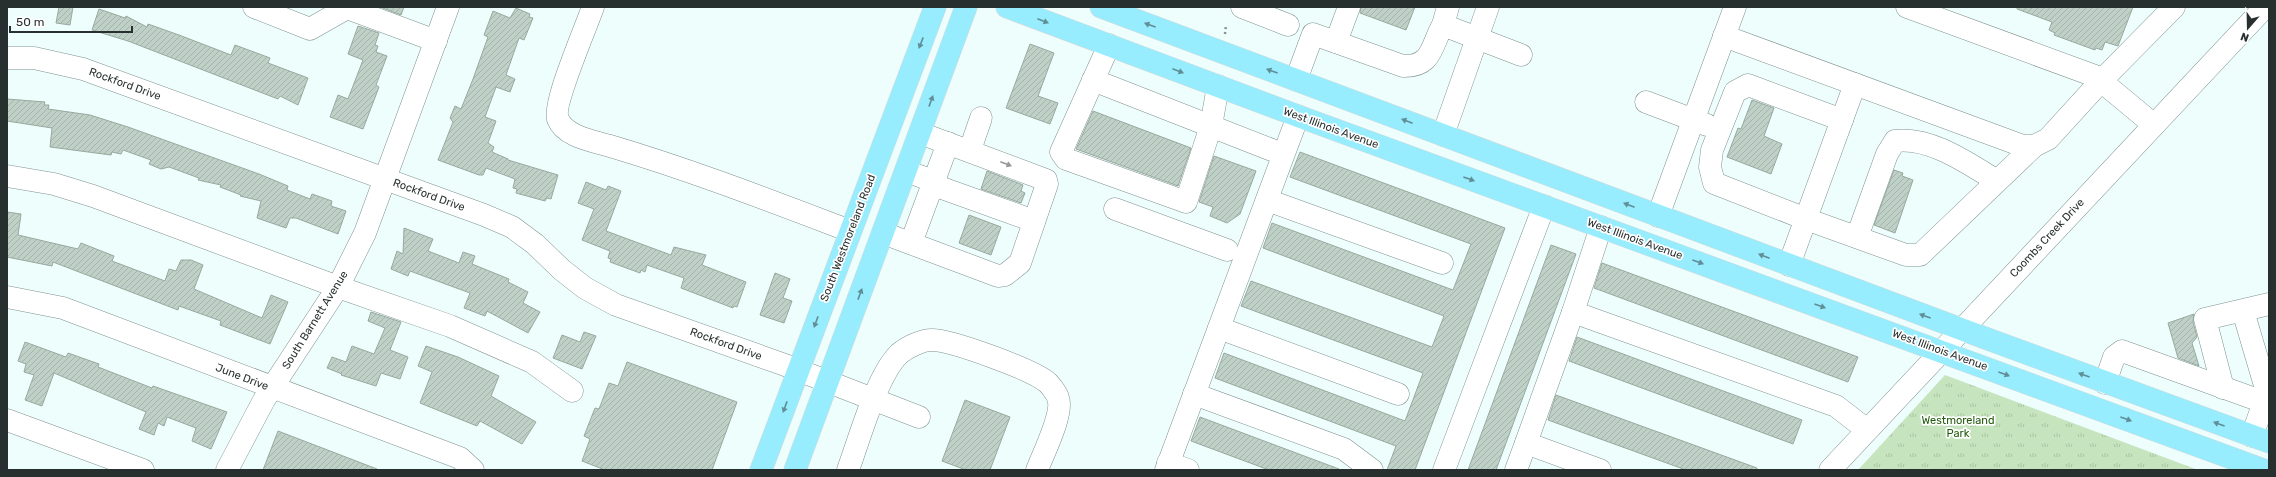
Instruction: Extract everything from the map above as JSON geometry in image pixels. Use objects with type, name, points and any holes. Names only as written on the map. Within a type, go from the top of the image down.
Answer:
[{"type":"main road","name":"South Westmoreland Road","points":[[762,470],[850,230],[935,7]]},
{"type":"main road","points":[[795,470],[966,7]]},
{"type":"main road","name":"West Illinois Avenue","points":[[1007,7],[1432,166],[2264,470]]},
{"type":"main road","points":[[1112,9],[1296,80],[1962,330],[2260,439],[2242,462]]},
{"type":"main road","points":[[1432,166],[1443,135]]},
{"type":"main road","points":[[1648,244],[1658,216]]},
{"type":"street","points":[[254,7],[310,29],[348,8],[436,41]]},
{"type":"street","name":"South Barnett Avenue","points":[[227,470],[271,388],[338,287],[365,233],[448,7]]},
{"type":"street","points":[[593,7],[560,97],[557,118],[563,127],[577,136],[658,160],[850,230]]},
{"type":"street","points":[[1242,7],[1292,16],[1313,34],[1403,66],[1414,66],[1425,60],[1433,50],[1446,16],[1477,38],[1521,55]]},
{"type":"street","points":[[1336,42],[1349,7]]},
{"type":"street","points":[[1443,135],[1488,7]]},
{"type":"street","points":[[1658,216],[1735,7]]},
{"type":"street","points":[[1907,7],[2095,76],[2154,125]]},
{"type":"street","points":[[1842,120],[1748,85],[1735,92],[1719,129],[1711,156],[1710,167],[1714,183],[1806,219],[1906,255],[1920,255],[2034,146],[2048,140],[2101,81],[2174,7]]},
{"type":"street","name":"Coombs Creek Drive","points":[[1830,470],[2265,7]]},
{"type":"street","points":[[1296,80],[1313,34]]},
{"type":"street","points":[[1724,36],[2023,146],[2034,146]]},
{"type":"street","points":[[1109,46],[1061,152],[1066,159],[1186,202]]},
{"type":"street","name":"Rockford Drive","points":[[7,58],[34,58],[83,69],[386,179],[512,227],[535,244],[562,270],[585,288],[616,305],[798,370],[828,384],[919,417]]},
{"type":"street","points":[[1093,80],[1211,126],[1279,149]]},
{"type":"street","points":[[1789,265],[1855,84]]},
{"type":"street","points":[[1174,230],[1186,202],[1211,126],[1218,86]]},
{"type":"street","points":[[1646,102],[1719,129]]},
{"type":"street","points":[[1174,468],[1194,394],[1267,200],[1279,149],[1298,116]]},
{"type":"street","points":[[970,150],[981,118]]},
{"type":"street","points":[[883,232],[998,276],[1005,275],[1020,263],[1047,184],[1046,180],[970,150],[920,133]]},
{"type":"street","points":[[1857,237],[1887,154],[1895,141],[1905,140],[1925,144],[1956,156],[1971,163],[1997,181]]},
{"type":"street","points":[[911,243],[948,142]]},
{"type":"street","points":[[906,171],[1034,222]]},
{"type":"street","points":[[7,176],[54,184],[93,196],[338,287],[450,326],[532,362],[572,391]]},
{"type":"street","points":[[1267,200],[1442,263]]},
{"type":"street","points":[[894,201],[923,211]]},
{"type":"street","points":[[1444,470],[1544,206]]},
{"type":"street","points":[[1115,209],[1227,250]]},
{"type":"street","points":[[1516,470],[1573,312],[1601,227]]},
{"type":"street","name":"June Drive","points":[[7,296],[63,308],[271,388],[460,458],[472,470]]},
{"type":"street","points":[[2223,388],[2204,318],[2242,309],[2243,311],[2269,304]]},
{"type":"street","points":[[2243,311],[2267,401],[2260,439]]},
{"type":"street","points":[[1573,312],[1836,406],[1867,430]]},
{"type":"street","points":[[1219,328],[1398,394]]},
{"type":"street","points":[[848,470],[874,400],[887,370],[900,354],[916,344],[932,340],[950,342],[1031,373],[1048,383],[1058,399],[1058,416],[1037,470]]},
{"type":"street","points":[[2105,383],[2114,357],[2122,351],[2223,388],[2267,401]]},
{"type":"street","points":[[1194,394],[1344,449],[1372,470]]},
{"type":"street","points":[[7,420],[143,470]]},
{"type":"street","points":[[1526,443],[1600,470]]},
{"type":"path","points":[[1225,36],[1226,25]]},
{"type":"green space","name":"Westmoreland Park","points":[[1945,375],[2198,470],[1858,470]]},
{"type":"building","points":[[59,7],[73,7],[70,25],[56,23]]},
{"type":"building","points":[[380,7],[404,7],[401,15]]},
{"type":"building","points":[[1361,7],[1415,7],[1406,30],[1360,13]]},
{"type":"building","points":[[2017,7],[2133,7],[2118,46],[2105,42],[2102,50],[2096,48],[2095,50],[2054,35],[2055,33],[2049,30],[2052,22],[2017,9]]},
{"type":"building","points":[[516,8],[530,14],[529,17],[533,18],[524,40],[519,38],[506,75],[515,79],[510,92],[496,87],[485,117],[496,121],[488,143],[494,147],[492,152],[508,160],[558,175],[551,199],[547,198],[545,201],[516,193],[517,189],[513,188],[515,179],[486,168],[483,175],[479,175],[438,160],[453,122],[450,118],[455,106],[461,109],[473,79],[488,37],[484,35],[493,11],[510,18]]},
{"type":"building","points":[[99,9],[125,18],[126,16],[147,27],[148,24],[231,55],[235,45],[270,58],[268,63],[308,78],[298,105],[280,96],[278,99],[128,41],[92,30]]},
{"type":"building","points":[[358,26],[379,33],[375,45],[378,46],[376,52],[387,56],[376,85],[379,87],[363,129],[330,117],[338,95],[348,99],[363,60],[348,54]]},
{"type":"building","points":[[1030,44],[1054,53],[1038,96],[1058,103],[1050,124],[1006,108]]},
{"type":"building","points":[[7,99],[45,102],[44,105],[49,105],[48,109],[90,115],[259,174],[288,186],[287,190],[310,199],[312,194],[332,201],[331,206],[346,211],[338,234],[296,218],[290,218],[286,228],[257,218],[261,201],[240,196],[241,195],[220,187],[221,185],[198,180],[199,178],[169,167],[161,169],[149,164],[151,160],[123,150],[121,154],[112,152],[111,155],[50,147],[52,128],[7,121]]},
{"type":"building","points":[[1752,100],[1774,108],[1764,136],[1782,144],[1771,174],[1727,157],[1738,128],[1741,129]]},
{"type":"building","points":[[1093,111],[1191,148],[1178,186],[1076,149]]},
{"type":"building","points":[[1300,152],[1505,228],[1415,470],[1387,470],[1396,446],[1215,378],[1224,353],[1405,421],[1423,373],[1241,306],[1251,281],[1432,347],[1444,316],[1263,248],[1272,223],[1453,290],[1471,244],[1290,177]]},
{"type":"building","points":[[1214,156],[1256,171],[1240,214],[1227,223],[1210,216],[1213,207],[1199,202]]},
{"type":"building","points":[[1894,170],[1903,173],[1902,176],[1913,180],[1895,233],[1874,225]]},
{"type":"building","points":[[987,171],[1023,185],[1021,191],[1025,193],[1021,203],[981,189]]},
{"type":"building","points":[[586,182],[606,190],[608,186],[621,191],[606,231],[671,255],[674,247],[706,255],[702,265],[746,282],[737,307],[734,306],[733,308],[681,288],[684,278],[647,265],[645,272],[641,270],[640,273],[610,262],[611,259],[608,258],[610,251],[582,240],[594,209],[578,203]]},
{"type":"building","points":[[7,212],[21,214],[18,235],[78,249],[81,243],[114,256],[112,261],[165,281],[169,269],[176,271],[181,260],[191,260],[203,265],[194,289],[262,318],[271,295],[288,302],[270,344],[220,325],[221,321],[179,306],[178,310],[53,262],[52,266],[7,257]]},
{"type":"building","points":[[969,215],[1001,227],[991,255],[959,243]]},
{"type":"building","points":[[404,228],[433,239],[428,251],[459,263],[463,252],[475,256],[472,264],[509,279],[508,282],[528,292],[523,303],[540,312],[528,333],[487,311],[485,316],[464,308],[470,293],[410,271],[408,276],[391,269],[397,251],[403,254]]},
{"type":"building","points":[[1551,245],[1576,254],[1496,470],[1468,470]]},
{"type":"building","points":[[1602,263],[1858,357],[1848,382],[1594,288]]},
{"type":"building","points":[[775,273],[790,279],[783,298],[792,301],[784,323],[760,315]]},
{"type":"building","points":[[371,312],[401,322],[390,350],[408,357],[400,379],[381,373],[376,386],[341,375],[342,374],[327,368],[332,357],[346,362],[352,346],[374,354],[385,328],[368,321]]},
{"type":"building","points":[[2194,314],[2193,322],[2197,337],[2192,343],[2199,366],[2178,358],[2168,323]]},
{"type":"building","points":[[584,332],[596,336],[582,369],[553,358],[562,335],[580,342]]},
{"type":"building","points":[[1577,337],[1802,420],[1793,444],[1569,361]]},
{"type":"building","points":[[25,342],[66,357],[68,353],[99,364],[98,367],[152,388],[153,386],[227,412],[211,449],[192,441],[196,428],[167,417],[164,426],[158,423],[154,435],[139,429],[146,412],[54,373],[42,406],[25,400],[34,375],[24,372],[26,364],[18,361]]},
{"type":"building","points":[[426,346],[458,357],[499,376],[491,396],[536,422],[522,444],[480,421],[477,426],[420,403],[432,372],[418,366]]},
{"type":"building","points":[[627,362],[737,402],[712,470],[605,470],[582,461],[590,439],[584,436],[595,408],[599,409],[609,383],[618,386]]},
{"type":"building","points":[[1556,395],[1757,468],[1757,470],[1686,470],[1548,420]]},
{"type":"building","points":[[965,400],[1010,417],[990,470],[966,470],[942,461]]},
{"type":"building","points":[[1200,417],[1339,469],[1269,470],[1191,441]]},
{"type":"building","points":[[278,431],[377,469],[377,470],[263,470]]}]
